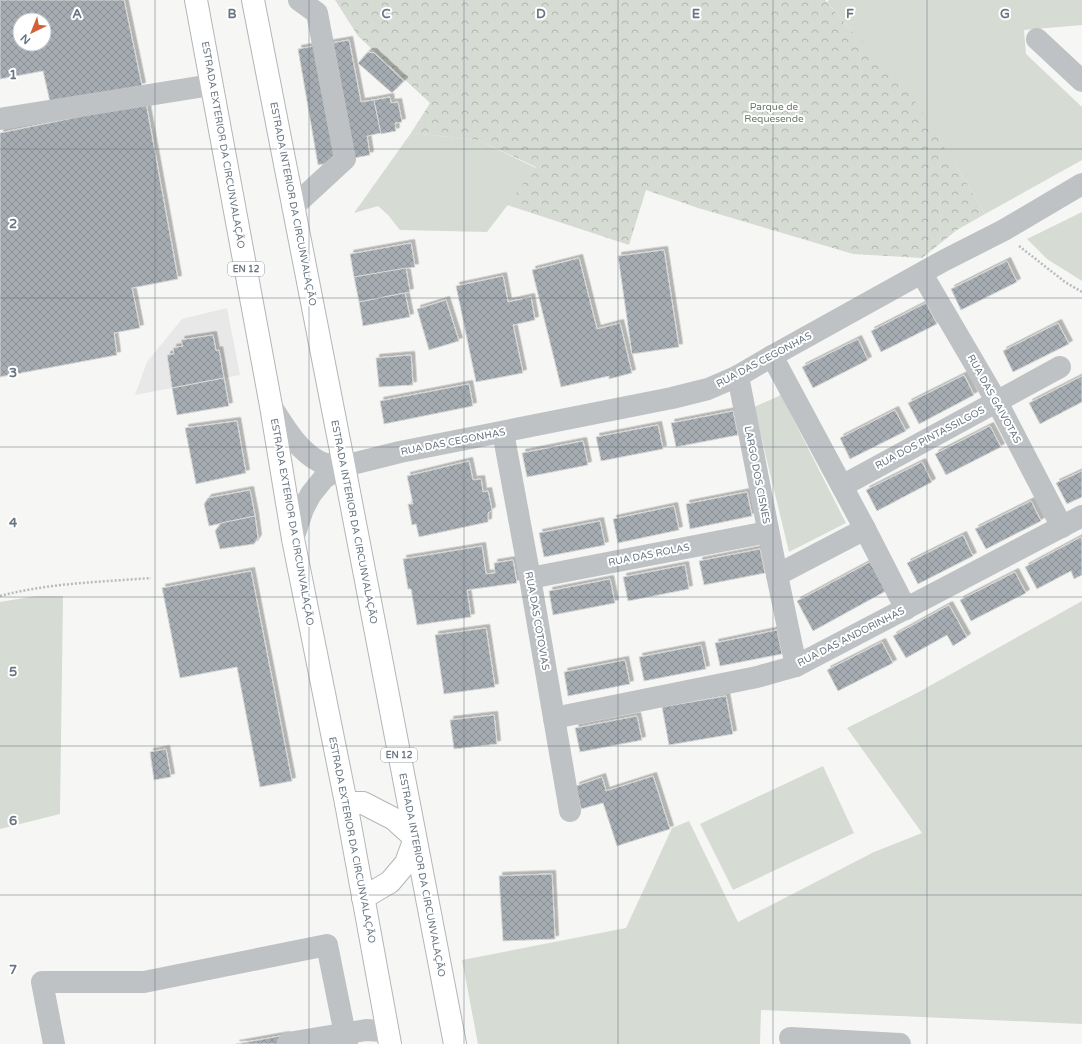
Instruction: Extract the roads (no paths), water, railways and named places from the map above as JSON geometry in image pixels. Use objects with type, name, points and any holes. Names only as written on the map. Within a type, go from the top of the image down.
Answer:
[{"type":"main road","name":"ESTRADA EXTERIOR DA CIRCUNVALAÇÃO","points":[[196,0],[271,406],[293,539],[346,803],[389,1039]]},
{"type":"main road","name":"ESTRADA INTERIOR DA CIRCUNVALAÇÃO","points":[[253,0],[455,1044]]},
{"type":"main road","points":[[346,803],[364,803],[394,819],[415,838],[406,863],[390,882],[363,898]]},
{"type":"street","points":[[293,207],[345,159],[317,13],[300,0]]},
{"type":"street","points":[[1037,39],[1082,81]]},
{"type":"street","points":[[0,119],[212,85]]},
{"type":"street","name":"RUA DAS CEGONHAS","points":[[344,466],[400,452],[708,390],[738,376],[945,260],[1004,230],[1082,184]]},
{"type":"street","name":"RUA DAS GAIVOTAS","points":[[922,274],[997,402],[1062,527]]},
{"type":"street","points":[[772,356],[865,529],[906,609]]},
{"type":"street","name":"RUA DOS PINTASSILGOS","points":[[842,486],[1060,367]]},
{"type":"street","name":"LARGO DOS CISNES","points":[[738,376],[796,666]]},
{"type":"street","points":[[271,406],[304,451],[321,463],[344,466]]},
{"type":"street","name":"RUA DAS COTOVIAS","points":[[503,432],[570,811]]},
{"type":"street","points":[[293,539],[303,509],[312,494],[324,478],[344,466]]},
{"type":"street","name":"RUA DAS ANDORINHAS","points":[[554,718],[757,677],[796,666],[1082,516]]},
{"type":"street","points":[[777,575],[865,529]]},
{"type":"street","name":"RUA DAS ROLAS","points":[[530,578],[768,532]]},
{"type":"street","points":[[54,1044],[42,982],[144,982],[327,945],[346,1039]]},
{"type":"street","points":[[288,1043],[346,1039],[366,1030],[384,1031],[389,1039]]},
{"type":"street","points":[[790,1038],[900,1044]]},
{"type":"park label","name":"Parque de Requesende","points":[[774,112]]}]
